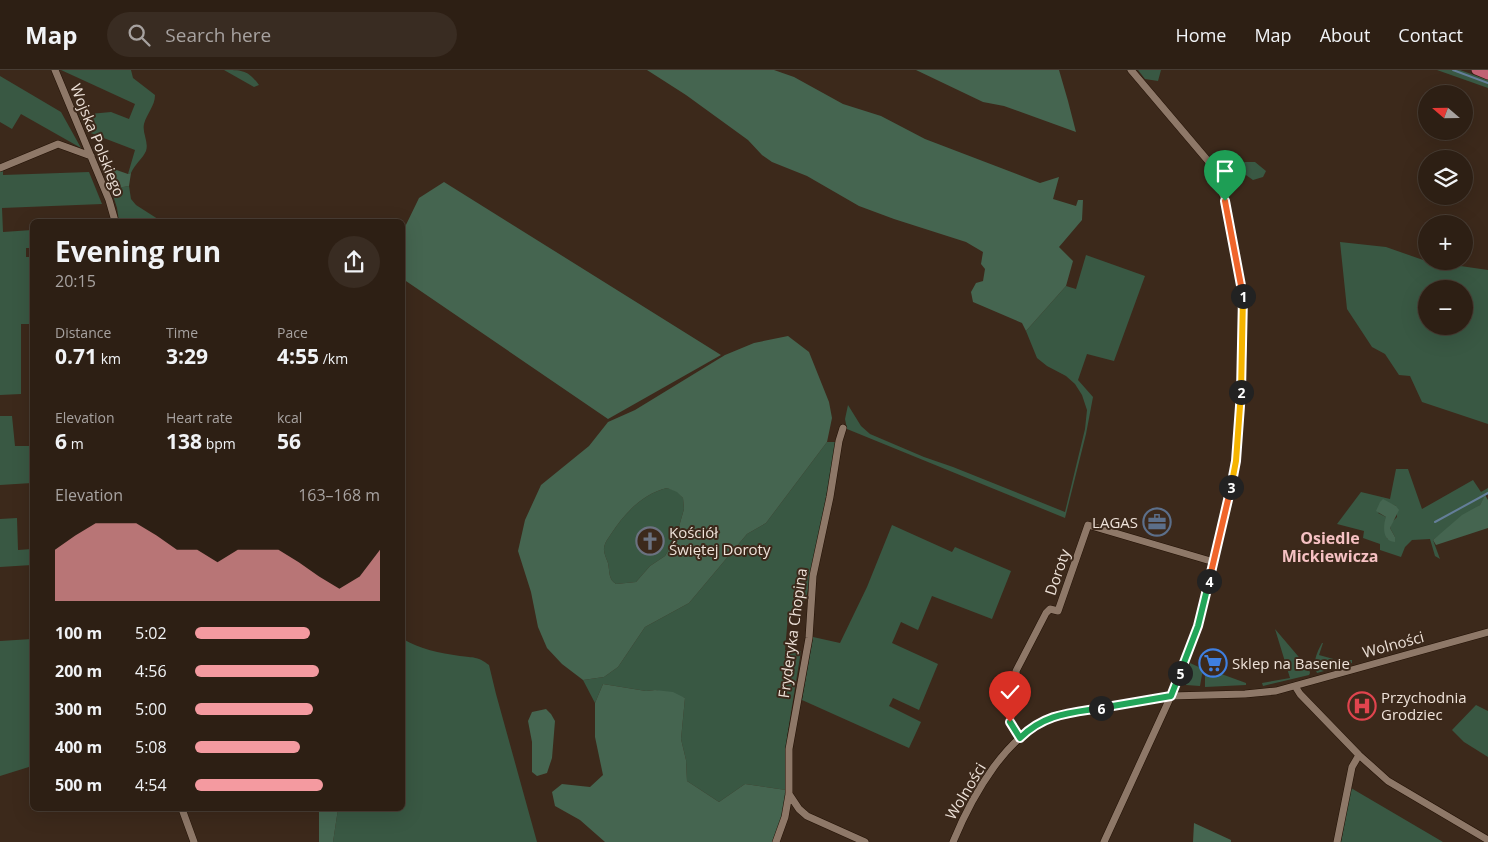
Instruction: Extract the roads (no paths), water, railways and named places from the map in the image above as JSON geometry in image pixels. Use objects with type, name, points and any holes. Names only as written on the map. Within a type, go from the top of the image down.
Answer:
[{"type":"main road","points":[[1476,70],[1488,75]]},
{"type":"street","name":"Wojska Polskiego","points":[[55,70],[109,200],[114,219]]},
{"type":"street","points":[[1104,842],[1171,696],[1198,626],[1236,461],[1243,342],[1243,292],[1225,201],[1215,171],[1131,70]]},
{"type":"street","points":[[0,168],[58,144],[91,156]]},
{"type":"street","name":"Fryderyka Chopina","points":[[776,842],[785,817],[789,794],[789,749],[809,638],[813,576],[843,428]]},
{"type":"street","name":"Doroty","points":[[1020,738],[1010,722],[1017,688],[1016,671],[1046,613],[1050,609],[1058,611],[1088,525],[1214,562]]},
{"type":"street","name":"Wolności","points":[[953,842],[964,815],[984,781],[1003,757],[1020,738],[1038,723],[1057,715],[1171,696],[1246,694],[1276,691],[1488,632]]},
{"type":"street","points":[[1296,686],[1300,694],[1359,755],[1388,781],[1488,840]]},
{"type":"street","points":[[1337,842],[1352,767],[1359,755]]},
{"type":"street","points":[[789,794],[799,809],[807,816],[865,842]]},
{"type":"street","points":[[183,811],[194,842]]},
{"type":"waterway","points":[[1453,70],[1488,83]]},
{"type":"waterway","points":[[1435,522],[1488,493]]},
{"type":"place","name":"LAGAS","points":[[1157,522]]},
{"type":"place","name":"Kościół Świętej Doroty","points":[[650,541]]},
{"type":"place","name":"Sklep na Basenie","points":[[1213,663]]},
{"type":"place","name":"Przychodnia Grodziec","points":[[1362,706]]},
{"type":"district","name":"Osiedle Mickiewicza","points":[[1330,547]]}]
